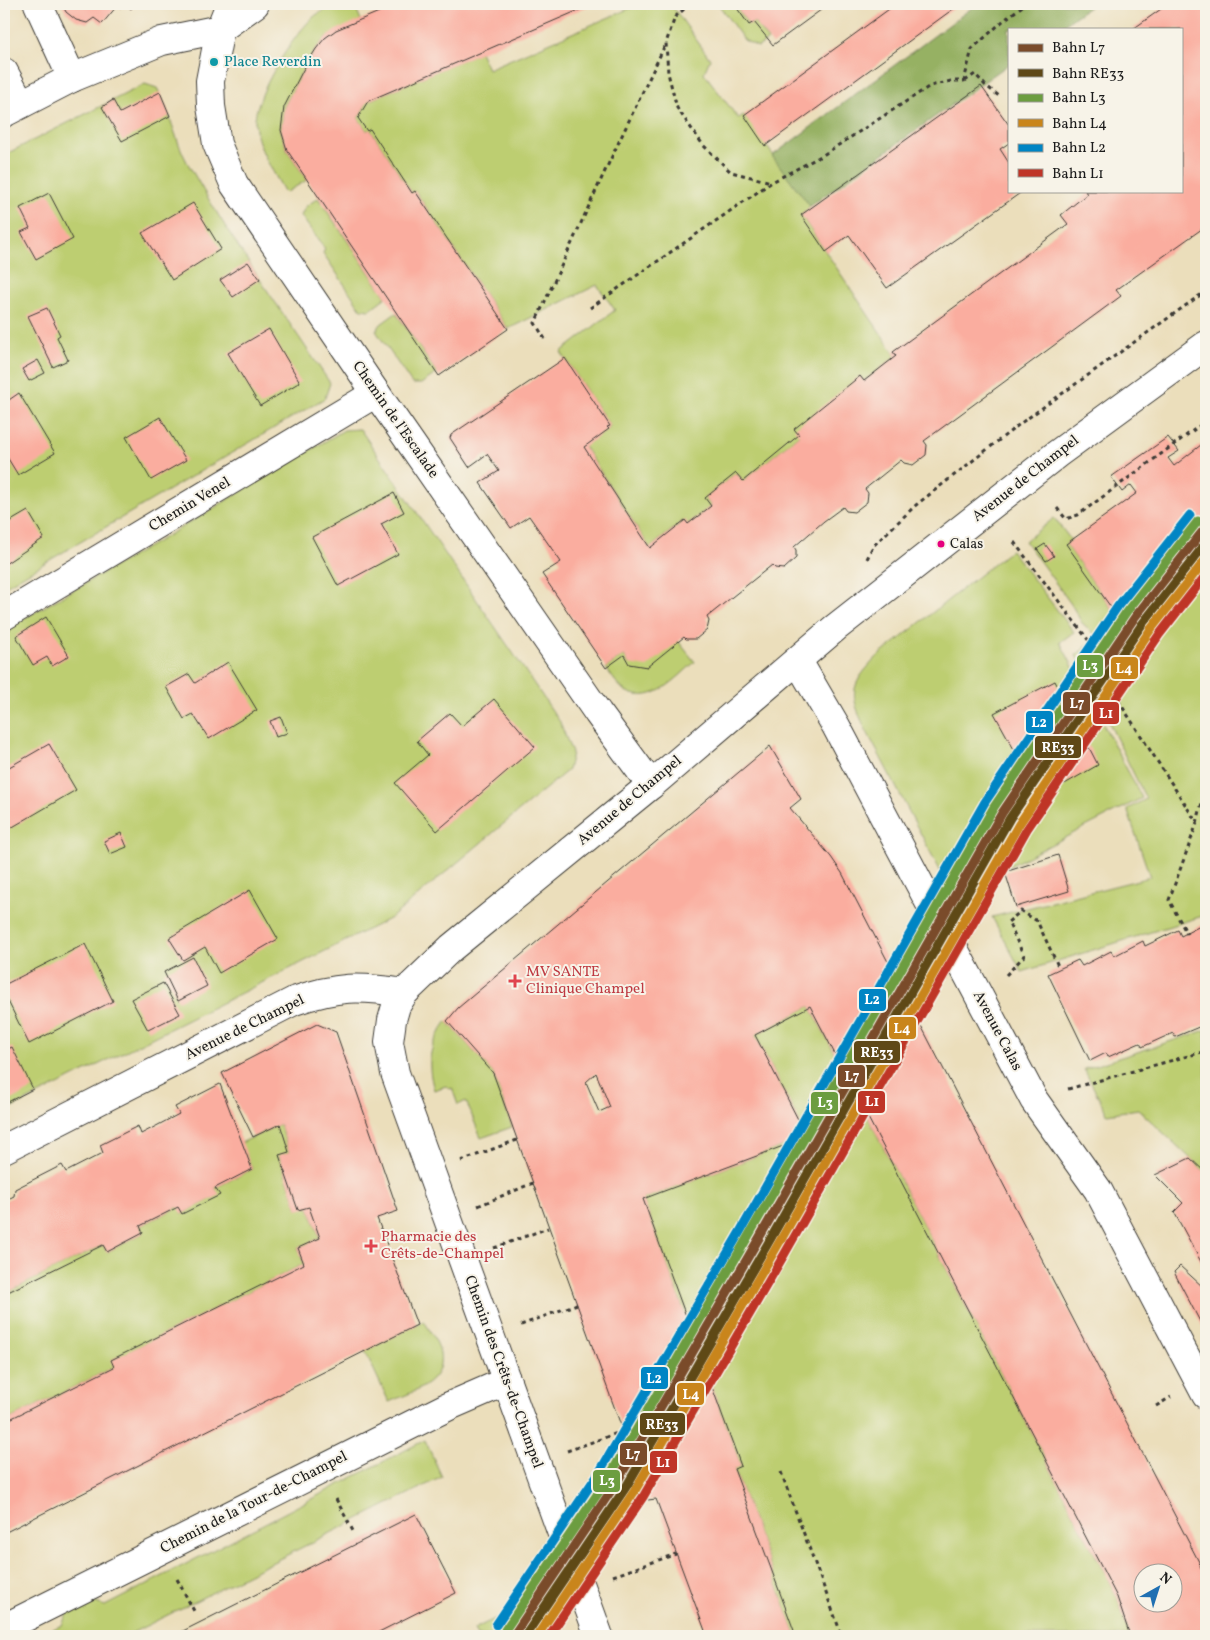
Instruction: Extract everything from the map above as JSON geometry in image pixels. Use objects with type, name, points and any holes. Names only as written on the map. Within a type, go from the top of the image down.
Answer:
[{"type":"street","points":[[38,4],[72,78]]},
{"type":"street","name":"Chemin de l'Escalade","points":[[230,4],[220,29],[210,82],[211,106],[217,144],[234,184],[376,393],[650,785]]},
{"type":"street","points":[[4,72],[12,109],[72,78],[162,41],[220,29],[255,4]]},
{"type":"street","name":"Avenue de Champel","points":[[4,1149],[313,994],[352,988],[404,993],[451,948],[650,785],[843,622],[1057,454],[1206,345]]},
{"type":"street","name":"Chemin Venel","points":[[4,616],[376,393]]},
{"type":"street","name":"Avenue Calas","points":[[798,661],[836,726],[1034,1100],[1098,1190],[1206,1395]]},
{"type":"street","name":"Chemin des Crêts-de-Champel","points":[[404,993],[396,1006],[389,1042],[395,1073],[599,1636]]},
{"type":"street","name":"Chemin de la Tour-de-Champel","points":[[4,1628],[446,1407],[507,1381]]},
{"type":"path","points":[[545,339],[535,323],[666,43],[675,17],[690,4]]},
{"type":"path","points":[[964,81],[972,49],[1003,21],[1026,4]]},
{"type":"path","points":[[666,43],[668,73],[677,108],[703,145],[730,172],[772,182]]},
{"type":"path","points":[[590,308],[772,182],[822,155],[930,86],[964,81],[974,74],[999,96]]},
{"type":"path","points":[[866,562],[873,546],[916,505],[1022,423],[1206,291]]},
{"type":"path","points":[[1057,508],[1066,519],[1078,515],[1206,421]]},
{"type":"path","points":[[1014,542],[1094,649],[1098,669],[1196,824]]},
{"type":"path","points":[[1187,934],[1168,900],[1196,824],[1206,786]]},
{"type":"path","points":[[1006,975],[1024,956],[1008,922],[1021,911],[1037,921],[1059,968]]},
{"type":"path","points":[[1034,1100],[1206,1051]]},
{"type":"path","points":[[430,1172],[517,1140]]},
{"type":"path","points":[[448,1219],[533,1183]]},
{"type":"path","points":[[463,1261],[548,1228]]},
{"type":"path","points":[[490,1337],[577,1304]]},
{"type":"path","points":[[536,1462],[623,1431]]},
{"type":"path","points":[[781,1472],[842,1636]]},
{"type":"path","points":[[582,1588],[676,1554]]},
{"type":"green space","points":[[336,4],[354,4],[361,20],[325,38],[303,70],[284,107],[281,130],[287,150],[307,180],[285,193],[259,142],[255,123],[256,112],[268,82],[297,35],[316,15]]},
{"type":"green space","points":[[640,4],[665,4],[673,7],[710,59],[704,73],[738,118],[744,115],[810,206],[801,215],[896,356],[864,381],[860,377],[799,435],[743,481],[736,473],[705,498],[711,506],[688,524],[684,520],[650,548],[584,446],[609,429],[607,427],[610,426],[561,352],[615,310],[597,285],[508,329],[415,191],[412,193],[370,129],[367,131],[358,118],[368,101],[480,52],[488,69]]},
{"type":"green space","points":[[718,4],[734,4],[749,25],[754,22],[768,40],[758,47],[744,40]]},
{"type":"green space","points":[[977,4],[1093,4],[1059,28],[1008,28],[1008,65],[810,206],[772,156]]},
{"type":"green space","points":[[145,84],[157,88],[187,162],[203,191],[256,274],[330,383],[325,398],[4,587],[4,155]]},
{"type":"green space","points":[[318,198],[386,297],[369,310],[361,309],[323,253],[325,249],[301,216],[305,207]]},
{"type":"green space","points":[[396,313],[437,373],[421,384],[412,384],[376,331],[381,324]]},
{"type":"green space","points":[[360,429],[560,722],[572,753],[568,770],[391,918],[4,1112],[4,630],[162,539],[344,430]]},
{"type":"green space","points":[[1054,518],[1071,540],[1066,544],[1120,620],[1206,557],[1206,915],[1022,972],[992,917],[1150,877],[1127,809],[1146,799],[1076,655],[1098,637],[1082,623],[1071,604],[1025,541]]},
{"type":"green space","points":[[1011,550],[1074,632],[1060,642],[1142,798],[953,895],[865,728],[856,706],[855,689],[862,674],[878,656]]},
{"type":"green space","points":[[678,641],[695,662],[664,688],[655,692],[637,695],[627,692],[618,684],[606,668],[624,655],[629,664]]},
{"type":"green space","points":[[810,1006],[1117,1597],[1130,1636],[796,1636],[734,1469],[741,1466],[643,1199],[807,1137],[755,1035]]},
{"type":"green space","points":[[447,1021],[493,1073],[512,1127],[481,1138],[466,1101],[458,1105],[452,1088],[450,1089],[446,1086],[434,1090],[430,1070],[431,1054],[436,1038]]},
{"type":"green space","points":[[1206,1030],[1205,1172],[1138,1109],[1107,1114],[1084,1069]]},
{"type":"green space","points":[[280,1124],[289,1152],[279,1156],[298,1209],[309,1207],[320,1238],[298,1248],[304,1264],[112,1360],[114,1367],[4,1422],[4,1294],[103,1245],[107,1252],[143,1233],[140,1226],[178,1207],[182,1214],[219,1195],[215,1188],[252,1169],[241,1143]]},
{"type":"green space","points":[[424,1321],[440,1353],[440,1364],[437,1373],[425,1386],[389,1402],[365,1351]]},
{"type":"green space","points":[[425,1440],[442,1477],[126,1636],[38,1636],[62,1625],[71,1605],[85,1599],[105,1606]]},
{"type":"green space","points":[[533,1600],[546,1636],[477,1636],[474,1629]]},
{"type":"building","points":[[62,4],[125,4],[121,8],[117,6],[102,24],[94,18],[87,23],[76,20],[66,12]]},
{"type":"building","points":[[125,4],[135,4],[131,9]]},
{"type":"building","points":[[398,4],[593,4],[368,101],[358,118],[367,131],[370,129],[412,193],[415,191],[508,329],[439,376],[287,150],[281,130],[284,107],[303,70],[325,38],[336,30]]},
{"type":"building","points":[[734,4],[829,4],[773,45],[754,22],[749,25]]},
{"type":"building","points":[[896,4],[960,4],[765,146],[744,115]]},
{"type":"building","points":[[1168,4],[1206,4],[1206,226],[1116,290],[1121,296],[924,441],[927,445],[926,455],[913,465],[904,463],[901,460],[865,489],[868,493],[867,502],[854,512],[846,511],[843,507],[824,521],[794,547],[796,558],[784,569],[775,568],[772,565],[707,617],[709,621],[707,630],[696,639],[686,639],[684,637],[647,667],[629,664],[624,655],[606,668],[542,574],[561,562],[529,516],[511,528],[480,483],[499,471],[487,454],[469,467],[450,438],[451,435],[565,358],[610,426],[607,427],[609,429],[584,447],[650,548],[685,520],[688,524],[711,506],[705,498],[736,473],[743,481],[799,435],[794,429],[860,376],[864,381],[896,356],[893,352],[1068,224],[1061,215],[1087,194],[1086,192],[1182,192],[1182,28],[1134,28]]},
{"type":"building","points":[[981,86],[1008,124],[1008,144],[1000,149],[1008,161],[1008,192],[1022,192],[887,288],[849,235],[826,252],[801,215]]},
{"type":"building","points":[[160,92],[170,116],[122,141],[102,107],[113,100],[120,113]]},
{"type":"building","points":[[49,193],[73,239],[36,259],[21,232],[30,228],[20,208]]},
{"type":"building","points":[[193,203],[221,249],[172,280],[142,233]]},
{"type":"building","points":[[248,262],[260,279],[233,297],[220,280]]},
{"type":"building","points":[[47,308],[60,335],[57,337],[68,360],[53,367],[28,316]]},
{"type":"building","points":[[269,329],[300,382],[260,406],[228,353]]},
{"type":"building","points":[[38,360],[45,373],[29,381],[22,369]]},
{"type":"building","points":[[19,393],[55,453],[18,475],[4,452],[4,398],[6,402]]},
{"type":"building","points":[[160,417],[186,460],[151,480],[126,437]]},
{"type":"building","points":[[1168,437],[1179,451],[1168,458],[1174,466],[1206,441],[1206,557],[1120,620],[1066,544],[1137,493],[1131,485],[1122,492],[1111,477]]},
{"type":"building","points":[[394,493],[404,512],[381,524],[398,554],[338,586],[312,537]]},
{"type":"building","points":[[28,511],[44,538],[5,564],[4,525]]},
{"type":"building","points":[[1045,544],[1054,556],[1046,561],[1037,549]]},
{"type":"building","points":[[46,617],[69,656],[52,666],[47,657],[33,665],[16,636]]},
{"type":"building","points":[[228,662],[257,710],[209,739],[193,714],[184,719],[166,687],[189,674],[195,683]]},
{"type":"building","points":[[1055,681],[1098,765],[1040,798],[1032,795],[1024,782],[1027,773],[994,713]]},
{"type":"building","points":[[494,699],[535,747],[437,831],[395,783],[428,755],[417,741],[450,713],[462,726]]},
{"type":"building","points":[[281,717],[287,733],[276,737],[270,721]]},
{"type":"building","points":[[49,744],[76,790],[4,832],[4,770]]},
{"type":"building","points":[[770,746],[801,799],[790,808],[842,873],[1199,1562],[1206,1584],[1206,1636],[1130,1636],[1117,1597],[810,1006],[755,1035],[807,1137],[643,1199],[741,1466],[734,1469],[796,1636],[707,1636],[656,1499],[648,1500],[493,1073],[447,1021],[458,1008]],"holes":[[[596,1073],[610,1107],[599,1112],[586,1082]]]},
{"type":"building","points":[[121,833],[127,847],[110,854],[104,841]]},
{"type":"building","points":[[1058,855],[1069,891],[1016,907],[1005,872]]},
{"type":"building","points":[[250,890],[278,939],[219,973],[205,947],[183,960],[169,938]]},
{"type":"building","points":[[1206,923],[1206,1024],[1175,1037],[1173,1033],[1142,1047],[1140,1043],[1108,1057],[1106,1053],[1090,1061],[1048,974],[1078,960],[1082,966],[1111,951],[1114,956],[1143,941],[1145,946],[1178,930],[1181,936]]},
{"type":"building","points":[[85,944],[113,1001],[29,1044],[4,993],[4,985]]},
{"type":"building","points":[[193,957],[207,986],[178,1001],[164,972]]},
{"type":"building","points":[[163,983],[180,1014],[148,1030],[131,999]]},
{"type":"building","points":[[317,1024],[336,1032],[398,1211],[377,1218],[417,1325],[4,1533],[4,1422],[114,1367],[111,1360],[304,1264],[298,1248],[320,1238],[309,1207],[298,1210],[279,1155],[289,1152],[280,1124],[253,1137],[222,1073]]},
{"type":"building","points":[[12,1047],[33,1089],[4,1104],[4,1064],[8,1062],[4,1051]]},
{"type":"building","points":[[220,1084],[252,1169],[215,1188],[220,1195],[182,1214],[178,1207],[140,1226],[143,1233],[107,1252],[103,1245],[4,1294],[4,1201],[14,1196],[15,1189],[62,1165],[66,1172],[103,1153],[100,1145],[138,1126],[141,1134],[179,1114],[175,1107]]},
{"type":"building","points":[[1190,1158],[1206,1171],[1206,1271],[1174,1212],[1183,1203],[1155,1175]]},
{"type":"building","points":[[1180,1266],[1203,1287],[1206,1284],[1206,1333],[1174,1272]]},
{"type":"building","points":[[416,1514],[456,1593],[371,1636],[173,1636]]},
{"type":"rail line","name":"L2","points":[[496,1625],[600,1471],[741,1230],[985,802],[1118,606],[1190,515]]},
{"type":"rail line","name":"L3","points":[[505,1630],[609,1477],[994,807],[1127,611],[1198,521]]},
{"type":"rail line","name":"L7","points":[[513,1636],[617,1482],[758,1240],[1002,813],[1135,617],[1206,527]]},
{"type":"rail line","name":"RE33","points":[[525,1636],[626,1487],[767,1245],[1010,818],[1143,623],[1206,543]]},
{"type":"rail line","name":"L4","points":[[537,1636],[634,1492],[1019,824],[1151,629],[1206,559]]},
{"type":"rail line","name":"L1","points":[[549,1636],[643,1497],[784,1255],[1027,829],[1159,635],[1206,575]]},
{"type":"place","name":"Place Reverdin","points":[[214,62]]},
{"type":"place","name":"Calas","points":[[941,544]]},
{"type":"place","name":"MV SANTE Clinique Champel","points":[[515,981]]},
{"type":"place","name":"Pharmacie des Crêts-de-Champel","points":[[371,1246]]}]
